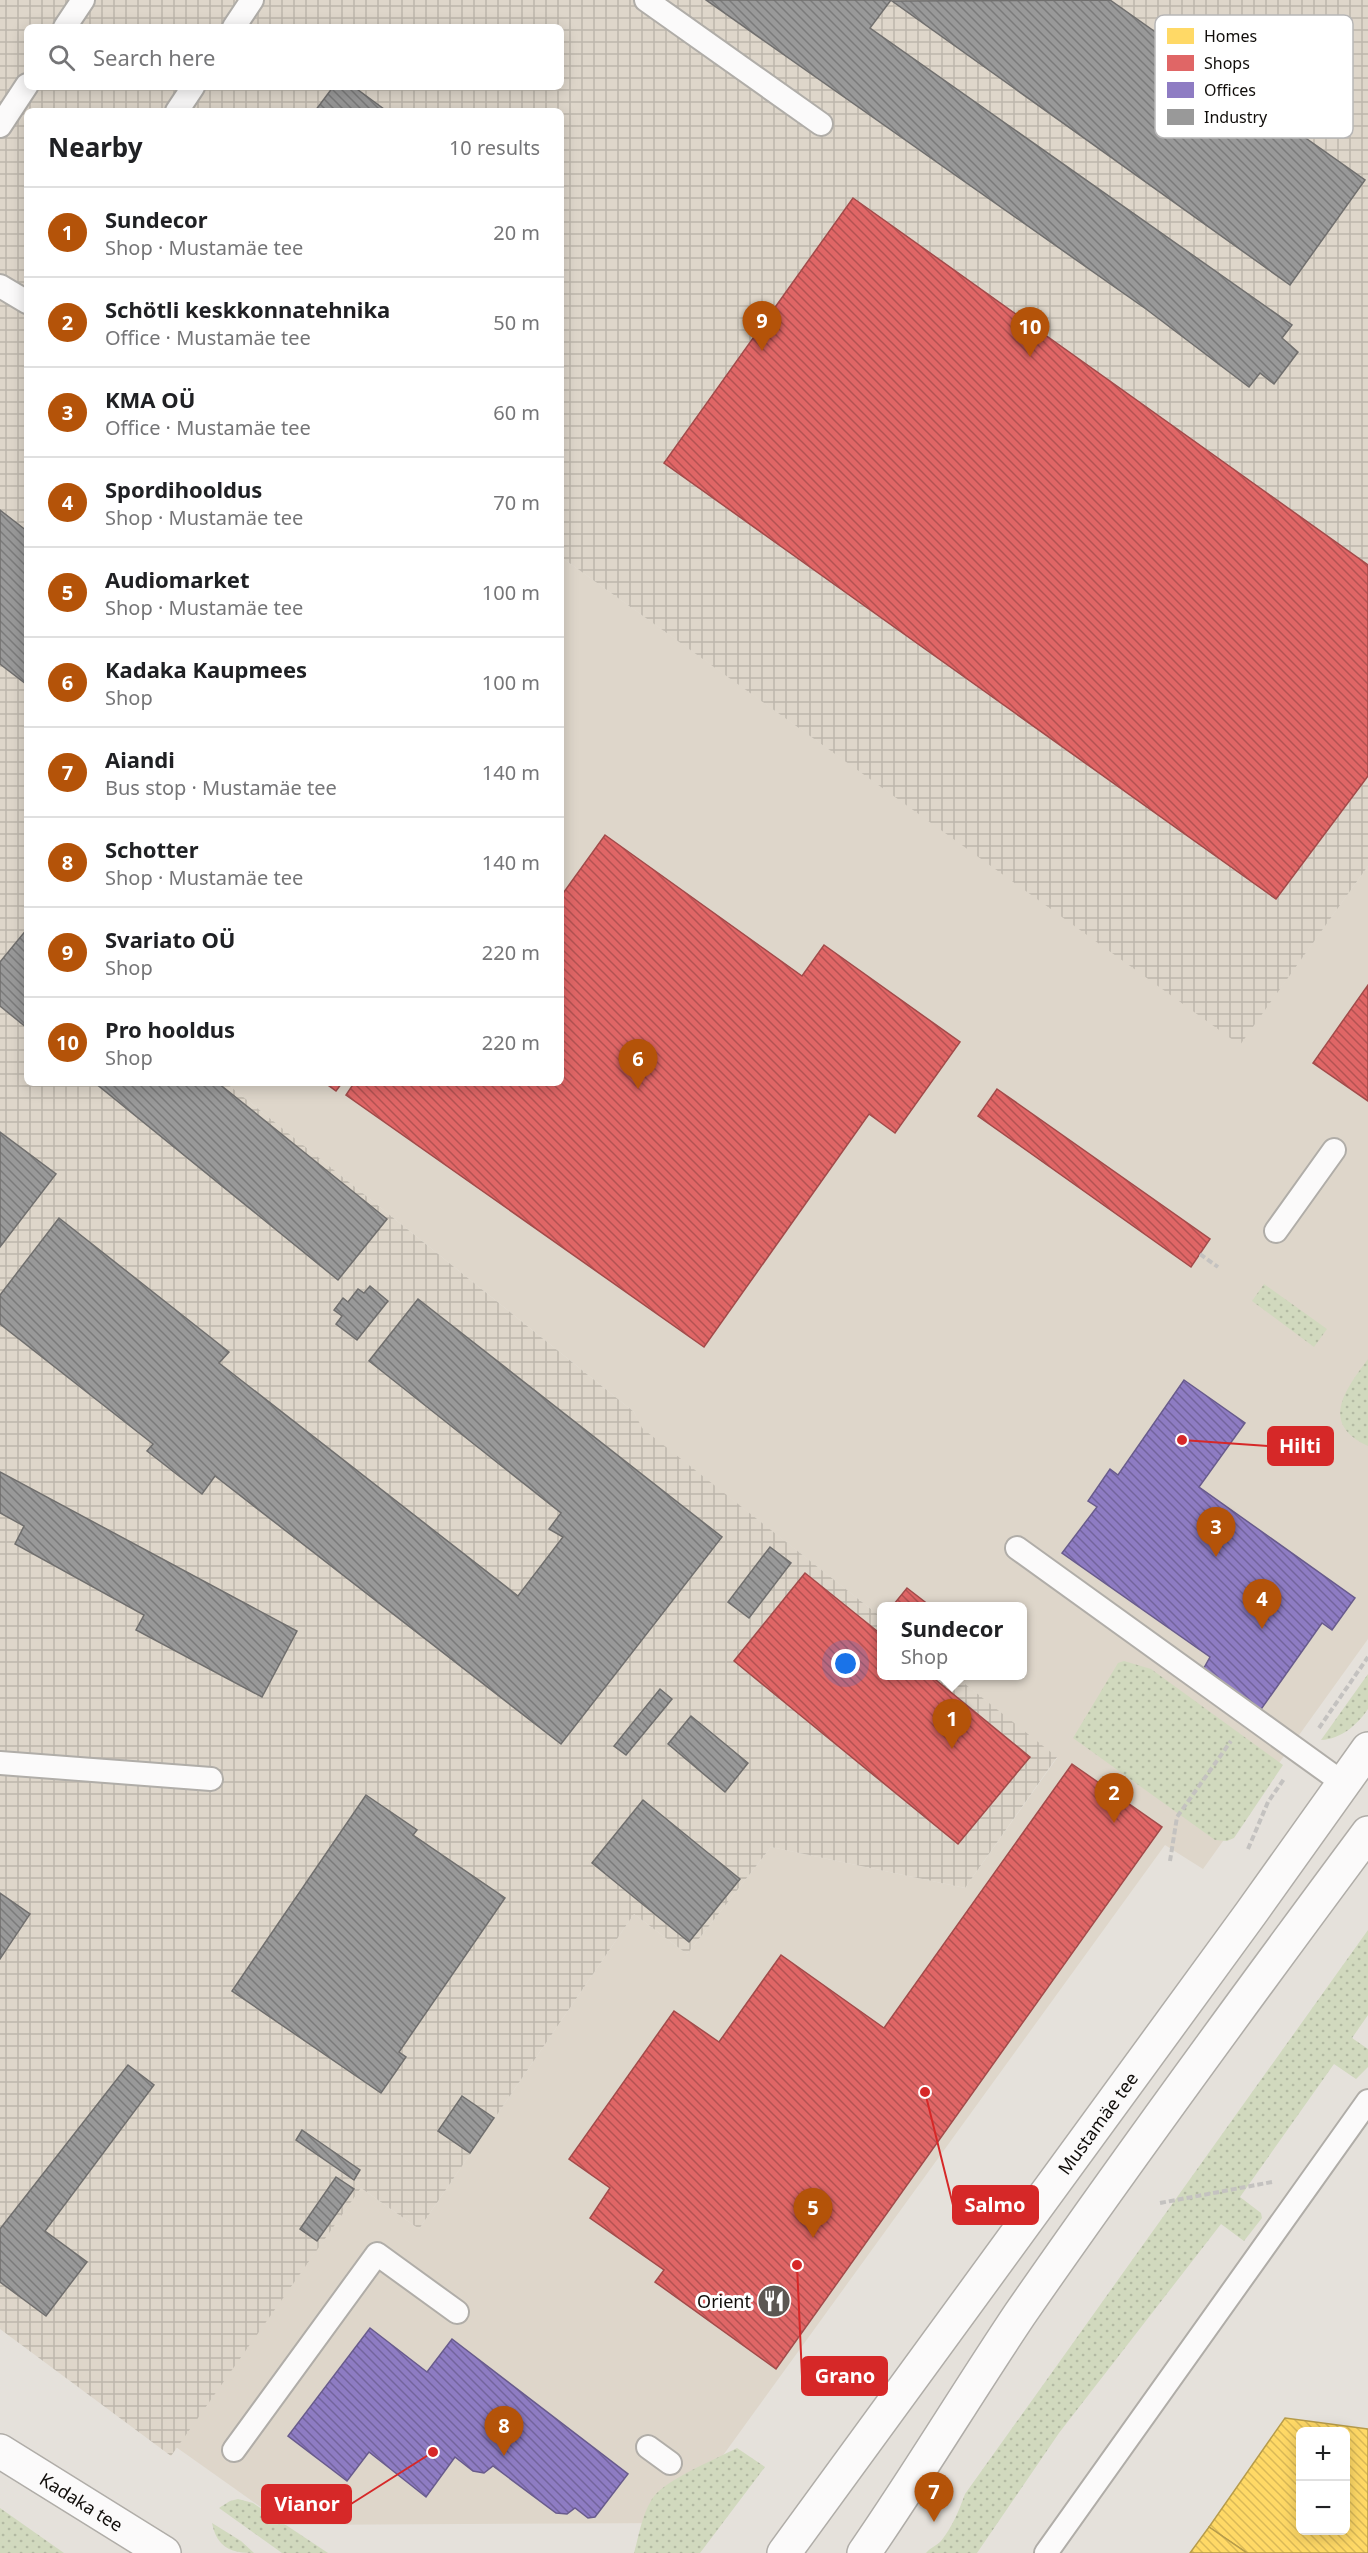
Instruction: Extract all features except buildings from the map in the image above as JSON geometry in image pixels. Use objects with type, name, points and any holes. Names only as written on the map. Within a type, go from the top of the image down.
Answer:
[{"type":"main road","name":"Mustamäe tee","points":[[784,2553],[1368,1749]]},
{"type":"main road","points":[[864,2553],[1091,2212],[1186,2077],[1368,1833]]},
{"type":"main road","name":"Kadaka tee","points":[[0,2451],[164,2553]]},
{"type":"lane","points":[[67,24],[83,0]]},
{"type":"lane","points":[[236,24],[252,0]]},
{"type":"lane","points":[[646,0],[821,124]]},
{"type":"lane","points":[[0,126],[24,90]]},
{"type":"lane","points":[[179,108],[191,90]]},
{"type":"lane","points":[[0,286],[24,301]]},
{"type":"lane","points":[[1276,1231],[1334,1150]]},
{"type":"lane","points":[[1017,1548],[1343,1783]]},
{"type":"lane","points":[[0,1763],[211,1779]]},
{"type":"lane","points":[[1046,2553],[1368,2101]]},
{"type":"lane","points":[[234,2450],[377,2254],[458,2312]]},
{"type":"lane","points":[[648,2447],[670,2463]]},
{"type":"path","points":[[1200,1254],[1218,1267]]},
{"type":"path","points":[[1170,1861],[1177,1817],[1250,1715]]},
{"type":"path","points":[[1161,2203],[1317,2173]]},
{"type":"shaded area","points":[[0,0],[1368,0],[1368,866],[1240,1045],[564,559],[564,108],[24,108],[24,1086],[230,1086],[634,1412],[642,1428],[877,1614],[877,1680],[960,1680],[1057,1757],[965,1888],[771,1847],[687,1954],[634,1914],[419,2229],[361,2188],[171,2456],[0,2329]]},
{"type":"shaded area","points":[[564,559],[1240,1044],[1368,866],[1368,1639],[1203,1869],[1165,1845],[674,2523],[286,2525],[176,2447],[361,2188],[419,2229],[634,1914],[687,1954],[771,1847],[965,1888],[1057,1758],[960,1680],[1027,1680],[1027,1602],[877,1602],[877,1614],[641,1428],[634,1412],[230,1086],[564,1086]]},
{"type":"green space","points":[[1264,1284],[1327,1329],[1314,1347],[1252,1301]]},
{"type":"green space","points":[[1368,1359],[1368,1446],[1353,1437],[1344,1427],[1340,1416],[1341,1405],[1346,1393]]},
{"type":"green space","points":[[1124,1661],[1151,1669],[1283,1765],[1234,1838],[1227,1841],[1215,1840],[1073,1738],[1118,1663]]},
{"type":"green space","points":[[1368,1674],[1368,1709],[1342,1734],[1321,1740]]},
{"type":"green space","points":[[1368,1930],[1368,2015],[1352,2038],[1368,2049],[1368,2067],[1356,2079],[1334,2064],[1240,2197],[1261,2213],[1262,2218],[1244,2241],[1221,2224],[1059,2433],[977,2553],[926,2553],[945,2536],[965,2494]]},
{"type":"green space","points":[[737,2448],[765,2467],[700,2553],[634,2553],[646,2512],[658,2492],[679,2477]]},
{"type":"green space","points":[[238,2499],[253,2503],[328,2553],[282,2553],[219,2508]]},
{"type":"green space","points":[[0,2508],[64,2553],[0,2553]]},
{"type":"green space","points":[[212,2523],[241,2541],[254,2553],[238,2552],[226,2547],[217,2538]]},
{"type":"place","name":"Svariato OÜ","points":[[762,351]]},
{"type":"place","name":"Pro hooldus","points":[[1030,357]]},
{"type":"place","name":"Kadaka Kaupmees","points":[[638,1089]]},
{"type":"place","name":"Hilti","points":[[1182,1440]]},
{"type":"place","name":"KMA OÜ","points":[[1216,1557]]},
{"type":"place","name":"Spordihooldus","points":[[1262,1629]]},
{"type":"place","name":"Sundecor","points":[[952,1749]]},
{"type":"place","name":"Schötli keskkonnatehnika","points":[[1114,1823]]},
{"type":"place","name":"Salmo","points":[[925,2092]]},
{"type":"place","name":"Audiomarket","points":[[813,2238]]},
{"type":"place","name":"Grano","points":[[797,2265]]},
{"type":"place","name":"Orient","points":[[774,2301]]},
{"type":"place","name":"Vianor","points":[[433,2452]]},
{"type":"place","name":"Schotter","points":[[504,2456]]},
{"type":"place","name":"Aiandi","points":[[934,2522]]}]
